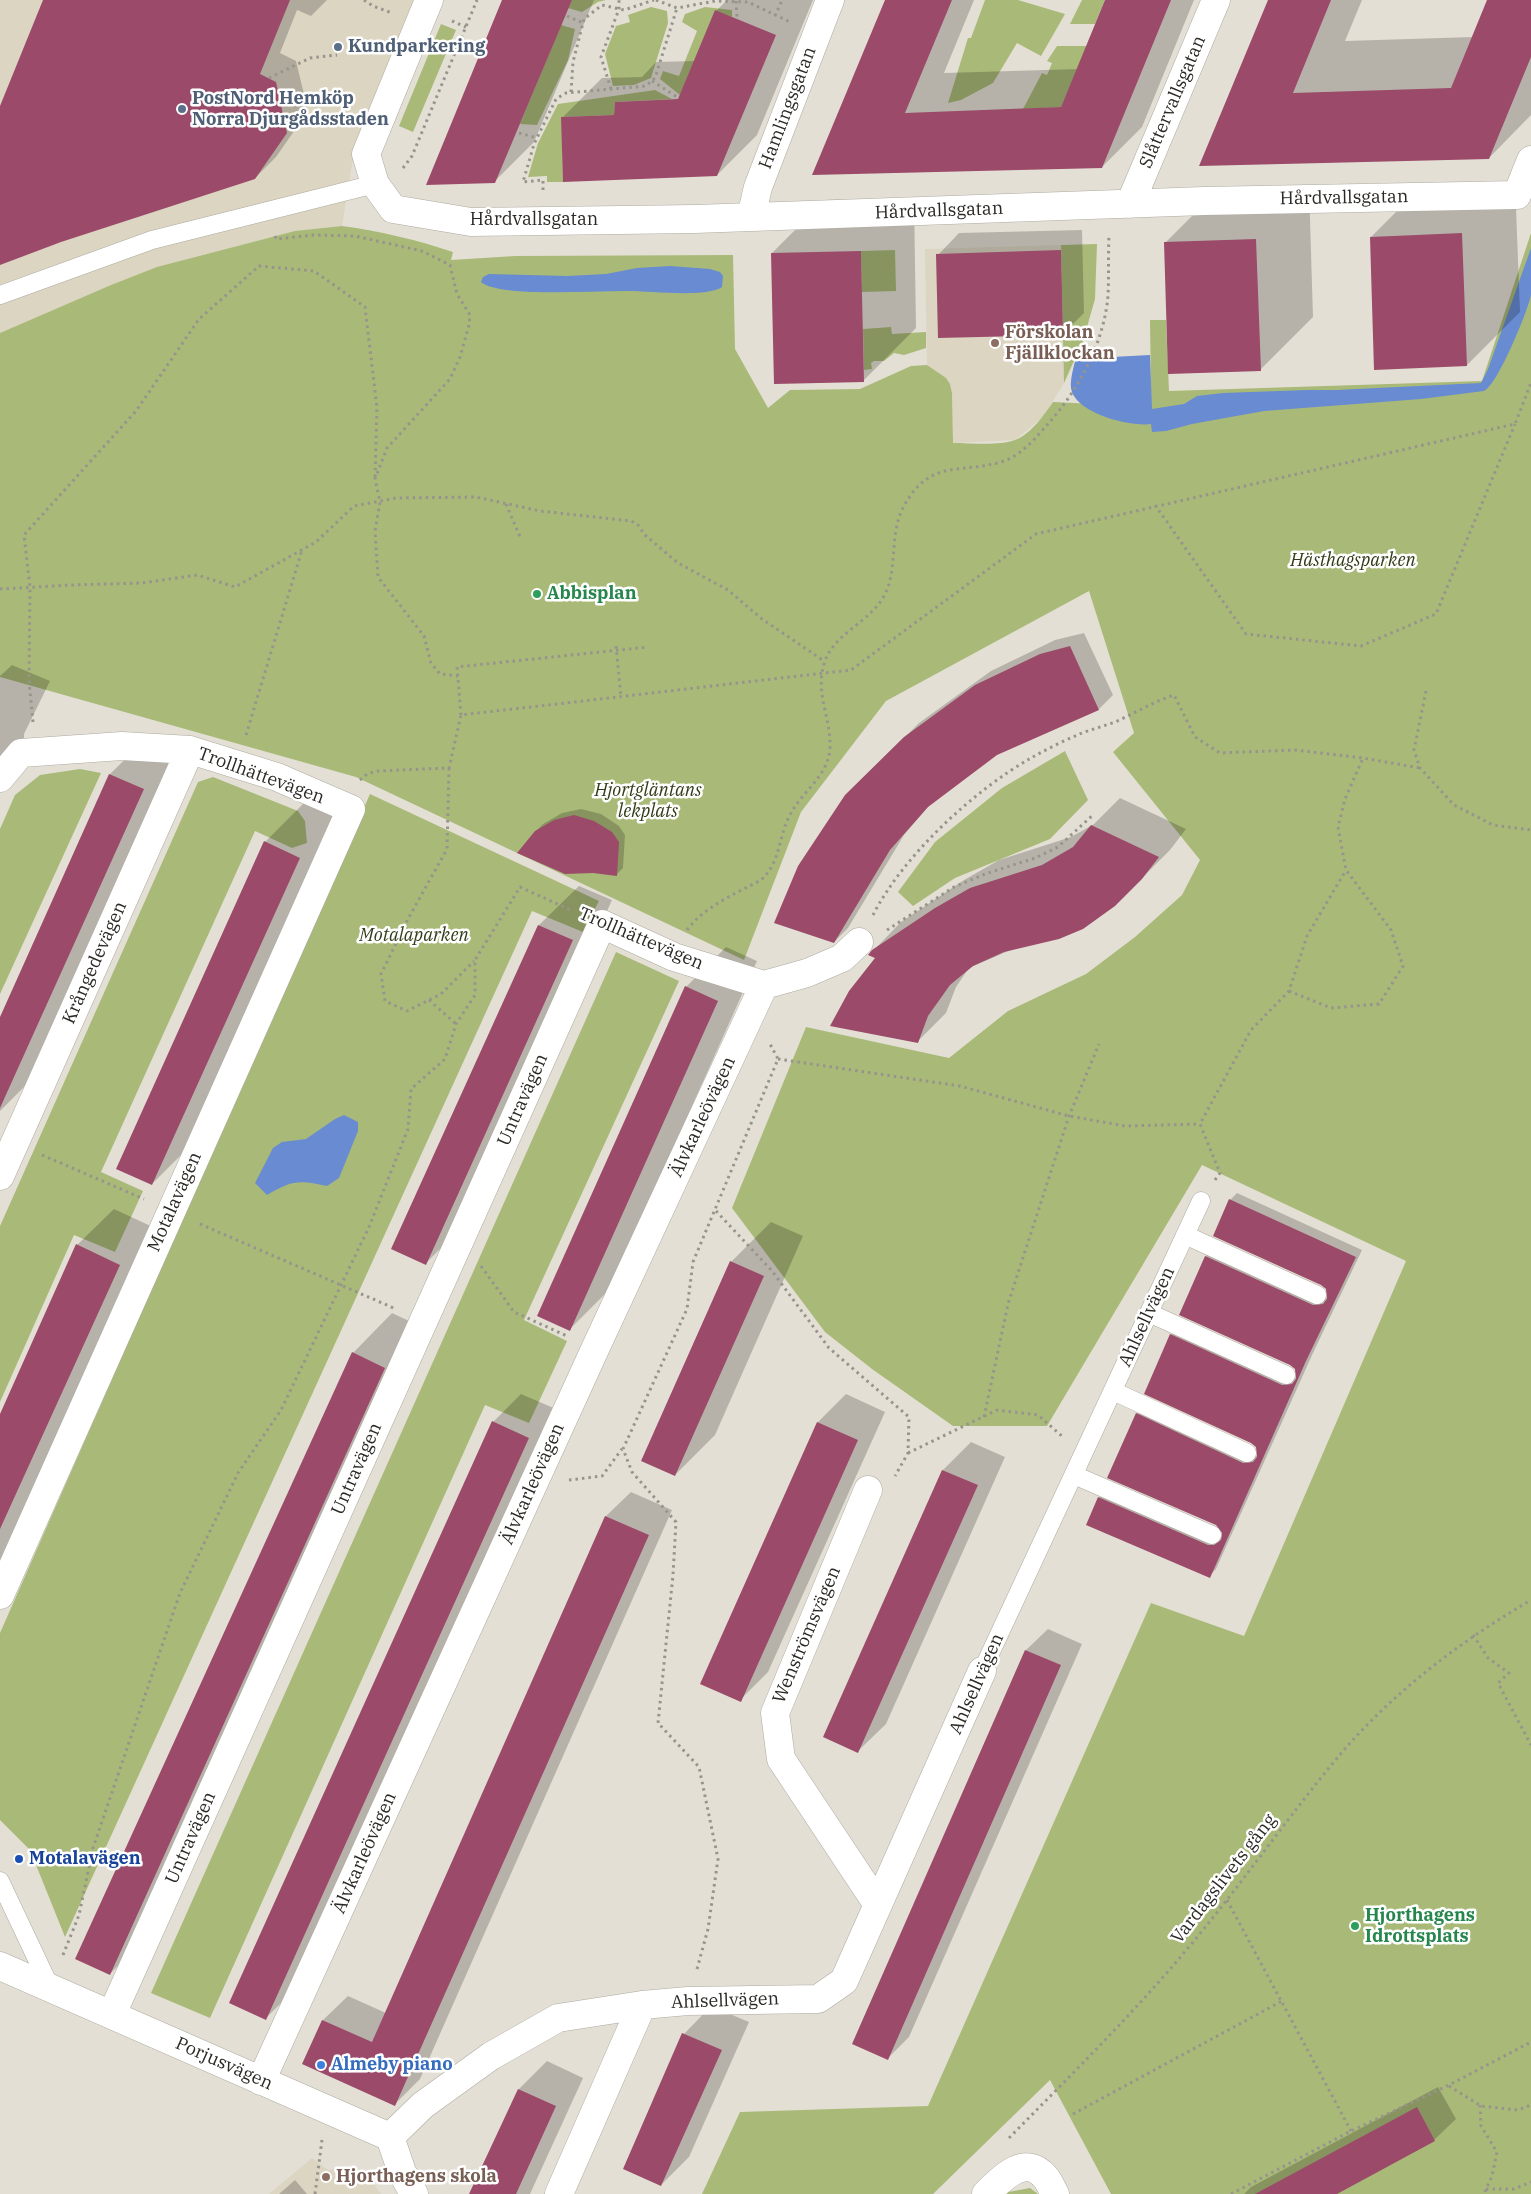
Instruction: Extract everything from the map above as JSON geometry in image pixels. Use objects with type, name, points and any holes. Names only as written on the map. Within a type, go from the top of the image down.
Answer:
[{"type":"street","points":[[375,184],[366,154],[429,0]]},
{"type":"street","name":"Hamlingsgatan","points":[[752,217],[758,187],[830,0]]},
{"type":"street","name":"Slåttervallsgatan","points":[[1120,204],[1216,0]]},
{"type":"street","name":"Hårdvallsgatan","points":[[375,184],[394,209],[471,222],[752,217],[1120,204],[1517,195],[1531,160]]},
{"type":"street","name":"Trollhättevägen","points":[[0,778],[20,753],[122,746],[190,750],[277,777],[351,809]]},
{"type":"street","name":"Krångedevägen","points":[[0,1176],[190,750]]},
{"type":"street","name":"Motalavägen","points":[[0,1595],[351,809]]},
{"type":"street","name":"Trollhättevägen","points":[[602,924],[674,957],[764,985]]},
{"type":"street","name":"Untravägen","points":[[112,2014],[602,924]]},
{"type":"street","points":[[764,985],[807,973],[842,958],[859,942]]},
{"type":"street","name":"Älvkarleövägen","points":[[261,2081],[595,1349],[764,985]]},
{"type":"street","name":"Wenströmsvägen","points":[[868,1490],[775,1713],[781,1759],[878,1905]]},
{"type":"street","name":"Ahlsellvägen","points":[[390,2137],[422,2105],[491,2056],[558,2018],[642,2005],[688,2001],[818,1998],[844,1981],[982,1671]]},
{"type":"street","name":"Porjusvägen","points":[[0,1966],[390,2137]]},
{"type":"street","points":[[559,2194],[642,2005]]},
{"type":"street","points":[[390,2137],[402,2172],[414,2194]]},
{"type":"street","points":[[986,2194],[1012,2171],[1023,2166],[1036,2169],[1045,2176],[1055,2194]]},
{"type":"lane","points":[[0,295],[152,240],[375,184]]},
{"type":"lane","name":"Ahlsellvägen","points":[[982,1671],[1201,1201]]},
{"type":"lane","points":[[1185,1234],[1318,1295]]},
{"type":"lane","points":[[1149,1313],[1286,1375]]},
{"type":"lane","points":[[1113,1391],[1247,1453]]},
{"type":"lane","points":[[1074,1475],[1212,1535]]},
{"type":"lane","points":[[0,1881],[51,1989]]},
{"type":"path","points":[[364,0],[373,6],[396,15]]},
{"type":"path","points":[[375,184],[401,172],[412,156],[477,0]]},
{"type":"path","points":[[611,89],[601,57],[619,9],[619,0]]},
{"type":"path","points":[[571,92],[572,62],[584,19],[602,5],[624,10],[655,0],[677,8],[715,1],[748,1],[790,23]]},
{"type":"path","points":[[775,16],[782,0]]},
{"type":"path","points":[[736,1],[737,18]]},
{"type":"path","points":[[543,190],[543,180],[523,182],[537,138],[556,98],[571,92],[646,86],[656,78],[677,8]]},
{"type":"path","points":[[567,16],[583,23]]},
{"type":"path","points":[[269,78],[310,58],[337,55]]},
{"type":"path","points":[[652,81],[677,97]]},
{"type":"path","points":[[519,133],[537,138]]},
{"type":"path","points":[[674,957],[687,930],[696,918],[706,910],[761,880],[768,874],[779,852],[790,815],[824,770],[830,748],[820,693],[824,662],[835,644],[878,606],[886,592],[892,576],[895,532],[899,516],[914,490],[927,478],[940,471],[1007,460],[1023,450],[1058,414],[1074,392],[1086,369],[1096,342],[1108,297],[1120,204]]},
{"type":"path","points":[[273,228],[276,239],[314,235],[355,236],[422,251],[450,265],[457,294],[470,315],[460,357],[450,379],[387,448],[375,478]]},
{"type":"path","points":[[32,721],[29,681],[30,587],[24,535],[136,411],[199,319],[259,266],[314,271],[366,307],[377,408],[375,478],[380,502],[375,530],[378,577],[424,636],[432,663],[440,674],[458,676]]},
{"type":"path","points":[[1155,505],[1246,634],[1361,646],[1436,614],[1531,384]]},
{"type":"path","points":[[461,715],[851,670],[1036,534],[1155,505],[1515,424]]},
{"type":"path","points":[[0,589],[142,584],[197,575],[235,587],[316,542],[354,506],[396,498],[476,497],[540,511],[631,521],[638,525],[645,535],[678,563],[728,590],[762,619],[824,662]]},
{"type":"path","points":[[506,504],[520,537]]},
{"type":"path","points":[[236,765],[302,549]]},
{"type":"path","points":[[475,960],[441,994],[407,1011],[385,1001],[380,974],[408,918],[447,849],[448,768],[461,715],[457,666],[616,648],[648,647]]},
{"type":"path","points":[[616,648],[621,697]]},
{"type":"path","points":[[1426,691],[1414,750],[1420,768],[1454,805],[1493,825],[1531,830]]},
{"type":"path","points":[[859,942],[876,910],[906,866],[944,823],[980,793],[1030,758],[1081,734],[1115,722],[1153,702],[1174,695],[1195,737],[1220,753],[1296,750],[1362,758],[1420,768]]},
{"type":"path","points":[[1289,991],[1331,1008],[1380,1004],[1403,966],[1391,930],[1346,870],[1338,826],[1345,799],[1362,758]]},
{"type":"path","points":[[351,809],[357,784],[362,777],[371,772],[448,768]]},
{"type":"path","points":[[859,942],[889,929],[954,887],[1058,847],[1094,814]]},
{"type":"path","points":[[1200,1124],[1251,1030],[1289,991],[1307,936],[1346,870]]},
{"type":"path","name":"Trollhättevägen","points":[[475,960],[520,886],[602,924]]},
{"type":"path","points":[[51,1989],[79,1915],[93,1848],[180,1593],[238,1473],[281,1410],[369,1227],[408,1129],[410,1089],[445,1059],[456,1024],[475,995],[475,960]]},
{"type":"path","points":[[429,1000],[456,1024]]},
{"type":"path","points":[[753,1011],[778,1059]]},
{"type":"path","points":[[984,1417],[1008,1304],[1069,1116],[1099,1044]]},
{"type":"path","points":[[778,1059],[960,1086],[1069,1116],[1125,1126],[1200,1124]]},
{"type":"path","points":[[565,1481],[602,1476],[623,1449],[687,1309],[693,1262],[778,1059]]},
{"type":"path","points":[[1200,1124],[1220,1173],[1201,1201]]},
{"type":"path","points":[[15,1143],[423,1321]]},
{"type":"path","points":[[715,1211],[772,1272],[830,1348],[909,1417],[908,1453],[889,1486],[868,1490]]},
{"type":"path","points":[[461,1237],[514,1312],[595,1349]]},
{"type":"path","points":[[908,1453],[997,1410],[1038,1415],[1083,1455]]},
{"type":"path","points":[[623,1449],[632,1472],[676,1522],[673,1575],[658,1723],[699,1767],[718,1859],[708,1929],[688,2001]]},
{"type":"path","name":"Vardagslivets gång","points":[[1003,2144],[1151,1990],[1227,1900],[1279,1831],[1344,1751],[1378,1714],[1435,1663],[1473,1635],[1531,1600]]},
{"type":"path","points":[[1473,1635],[1488,1658],[1509,1673],[1498,1683],[1531,1745]]},
{"type":"path","points":[[1227,1900],[1350,2131]]},
{"type":"path","points":[[1073,2114],[1282,2001]]},
{"type":"path","points":[[1232,2194],[1350,2131],[1449,2085],[1531,2042]]},
{"type":"path","points":[[1449,2085],[1480,2105],[1518,2110],[1531,2105]]},
{"type":"path","points":[[1480,2105],[1481,2126],[1497,2152],[1492,2176],[1484,2194]]},
{"type":"path","points":[[315,2194],[326,2109]]},
{"type":"path","points":[[1486,2190],[1514,2189],[1531,2182]]},
{"type":"shaded area","points":[[0,0],[419,0],[352,164],[342,226],[295,231],[158,267],[111,285],[0,333]]},
{"type":"shaded area","name":"Förskolan Fjällklockan","points":[[1061,245],[1064,383],[1043,417],[1015,440],[953,443],[950,384],[927,365],[925,249]]},
{"type":"shaded area","name":"Hjorthagens skola","points":[[312,2158],[328,2170],[347,2167],[373,2183],[381,2194],[269,2194]]},
{"type":"green space","points":[[572,0],[606,0],[598,2],[582,12],[568,8]]},
{"type":"green space","points":[[985,0],[1018,0],[1065,14],[1041,56],[1017,43],[993,83],[961,100],[948,103],[968,38],[971,38]]},
{"type":"green space","points":[[1082,0],[1105,0],[1095,24],[1070,24]]},
{"type":"green space","points":[[651,7],[667,11],[668,23],[651,78],[634,85],[613,86],[605,54],[616,26],[630,22],[628,15]]},
{"type":"green space","points":[[705,7],[732,10],[732,17],[715,11],[680,95],[660,79],[663,71],[679,76],[697,31],[682,22],[685,14]]},
{"type":"green space","points":[[441,24],[456,30],[413,132],[399,126]]},
{"type":"green space","points":[[561,25],[575,29],[568,60],[537,125],[520,124]]},
{"type":"green space","points":[[1057,46],[1087,46],[1061,107],[1023,109],[1042,73],[1047,75],[1052,63],[1047,61]]},
{"type":"green space","points":[[655,90],[672,99],[615,102],[614,115],[562,117],[563,182],[547,182],[547,176],[528,177],[538,143],[558,104]]},
{"type":"green space","points":[[342,226],[384,233],[453,252],[451,260],[515,256],[733,255],[735,349],[768,408],[790,390],[860,389],[911,366],[927,365],[946,378],[950,384],[952,393],[953,443],[985,444],[1009,442],[1021,437],[1037,424],[1053,402],[1115,405],[1151,392],[1150,320],[1166,320],[1169,391],[1482,381],[1531,233],[1531,2194],[1111,2194],[1050,2080],[933,2194],[702,2194],[740,2112],[928,2106],[1151,1603],[1244,1636],[1406,1261],[1202,1165],[1047,1426],[953,1426],[872,1369],[825,1332],[732,1208],[806,1027],[949,1058],[1008,1011],[1086,974],[1135,937],[1182,895],[1200,860],[1113,752],[1134,733],[1089,591],[886,701],[801,812],[744,960],[356,777],[0,677],[0,333],[157,267],[295,231]]},
{"type":"green space","points":[[1097,244],[1095,299],[1083,341],[1064,383],[1061,245]]},
{"type":"green space","points":[[895,250],[896,291],[862,292],[861,251]]},
{"type":"green space","points":[[891,327],[892,334],[926,332],[926,348],[904,355],[894,353],[884,361],[874,361],[871,363],[872,369],[864,370],[863,329]]},
{"type":"green space","points":[[1065,751],[1088,800],[1050,839],[955,878],[913,906],[898,892],[935,842],[1002,788]]},
{"type":"green space","points":[[80,769],[101,773],[0,994],[0,829],[15,795],[40,775]]},
{"type":"green space","points":[[213,777],[298,811],[305,821],[307,843],[292,848],[255,831],[101,1172],[143,1191],[115,1252],[74,1235],[0,1402],[0,1226],[198,782]]},
{"type":"green space","name":"Motalaparken","points":[[370,794],[599,901],[583,932],[532,911],[65,1937],[30,1850],[0,1820],[0,1633]]},
{"type":"green space","points":[[616,952],[679,981],[524,1320],[567,1341],[529,1423],[485,1405],[210,2018],[151,1993]]},
{"type":"green space","points":[[1030,2188],[1038,2194],[1002,2194],[1003,2193]]},
{"type":"water","points":[[1531,248],[1531,295],[1529,304],[1504,363],[1490,386],[1484,391],[1421,399],[1264,411],[1192,424],[1166,431],[1152,432],[1151,424],[1117,421],[1092,411],[1074,397],[1071,388],[1076,357],[1083,354],[1112,357],[1150,355],[1152,409],[1184,404],[1197,396],[1223,393],[1481,383],[1488,369]]},
{"type":"water","points":[[670,266],[710,269],[720,272],[723,276],[722,287],[691,293],[628,291],[530,292],[499,289],[481,282],[483,277],[489,274],[567,276],[606,274],[637,268]]},
{"type":"water","points":[[344,1115],[358,1122],[358,1131],[339,1178],[327,1186],[302,1182],[290,1184],[267,1195],[255,1183],[273,1148],[282,1142],[306,1139]]},
{"type":"building","points":[[43,0],[290,0],[260,74],[276,82],[287,133],[255,179],[61,242],[0,265],[0,106]]},
{"type":"building","points":[[502,0],[572,0],[495,183],[426,185]]},
{"type":"building","points":[[885,0],[952,0],[905,113],[1061,107],[1105,0],[1171,0],[1102,168],[812,175]]},
{"type":"building","points":[[1268,0],[1331,0],[1293,93],[1451,88],[1487,0],[1531,0],[1531,57],[1489,159],[1199,166]]},
{"type":"building","points":[[715,10],[776,35],[717,176],[563,182],[561,117],[614,115],[615,102],[678,99]]},
{"type":"building","points":[[1462,233],[1467,366],[1374,370],[1370,237]]},
{"type":"building","points":[[1256,239],[1261,371],[1168,374],[1164,242]]},
{"type":"building","points":[[1061,250],[1063,335],[938,338],[936,254]]},
{"type":"building","points":[[861,251],[864,382],[774,384],[771,253]]},
{"type":"building","points":[[1070,646],[1099,710],[997,755],[928,807],[890,850],[834,943],[774,923],[798,866],[845,795],[904,737],[975,685],[1040,654]]},
{"type":"building","points":[[109,774],[144,789],[0,1108],[0,1017]]},
{"type":"building","points":[[574,815],[594,821],[612,832],[619,842],[617,876],[593,873],[565,874],[517,853],[535,831],[554,820]]},
{"type":"building","points":[[1091,825],[1159,857],[1142,879],[1115,906],[1083,929],[1059,939],[1004,952],[973,966],[950,985],[928,1016],[918,1043],[830,1026],[849,991],[875,958],[868,955],[872,950],[935,908],[970,888],[1042,865],[1073,847]]},
{"type":"building","points":[[264,841],[300,858],[152,1185],[116,1169]]},
{"type":"building","points":[[538,925],[573,940],[426,1265],[391,1249]]},
{"type":"building","points":[[685,986],[718,1001],[570,1331],[537,1316]]},
{"type":"building","points":[[1229,1199],[1356,1257],[1306,1361],[1210,1578],[1086,1525],[1098,1497],[1208,1545],[1214,1545],[1221,1540],[1222,1533],[1216,1525],[1107,1478],[1136,1413],[1243,1463],[1253,1462],[1257,1457],[1256,1447],[1251,1443],[1144,1394],[1170,1334],[1282,1385],[1292,1384],[1296,1379],[1295,1369],[1290,1365],[1179,1315],[1205,1256],[1313,1305],[1323,1304],[1327,1299],[1326,1289],[1321,1285],[1213,1236]]},
{"type":"building","points":[[76,1244],[120,1265],[0,1529],[0,1414]]},
{"type":"building","points":[[730,1261],[764,1276],[675,1476],[641,1461]]},
{"type":"building","points":[[352,1352],[385,1368],[110,1975],[75,1959]]},
{"type":"building","points":[[492,1421],[529,1438],[266,2020],[229,2003]]},
{"type":"building","points":[[817,1422],[858,1440],[741,1702],[700,1684]]},
{"type":"building","points":[[942,1470],[978,1485],[858,1753],[823,1737]]},
{"type":"building","points":[[605,1516],[649,1535],[395,2106],[302,2064],[322,2020],[372,2042]]},
{"type":"building","points":[[1025,1650],[1061,1665],[888,2060],[852,2044]]},
{"type":"building","points":[[682,2033],[722,2050],[661,2186],[623,2169]]},
{"type":"building","points":[[518,2089],[556,2106],[516,2194],[469,2194]]},
{"type":"building","points":[[1417,2107],[1435,2141],[1337,2194],[1255,2194]]},
{"type":"place","name":"Kundparkering","points":[[338,47]]},
{"type":"place","name":"PostNord Hemköp Norra Djurgådsstaden","points":[[182,109]]},
{"type":"place","name":"Förskolan Fjällklockan","points":[[995,343]]},
{"type":"place","name":"Abbisplan","points":[[537,594]]},
{"type":"place","name":"Motalavägen","points":[[19,1859]]},
{"type":"place","name":"Hjorthagens Idrottsplats","points":[[1355,1926]]},
{"type":"place","name":"Almeby piano","points":[[321,2065]]},
{"type":"place","name":"Hjorthagens skola","points":[[326,2177]]},
{"type":"park label","name":"Hästhagsparken","points":[[1353,561]]},
{"type":"park label","name":"Hjortgläntans lekplats","points":[[648,801]]}]
